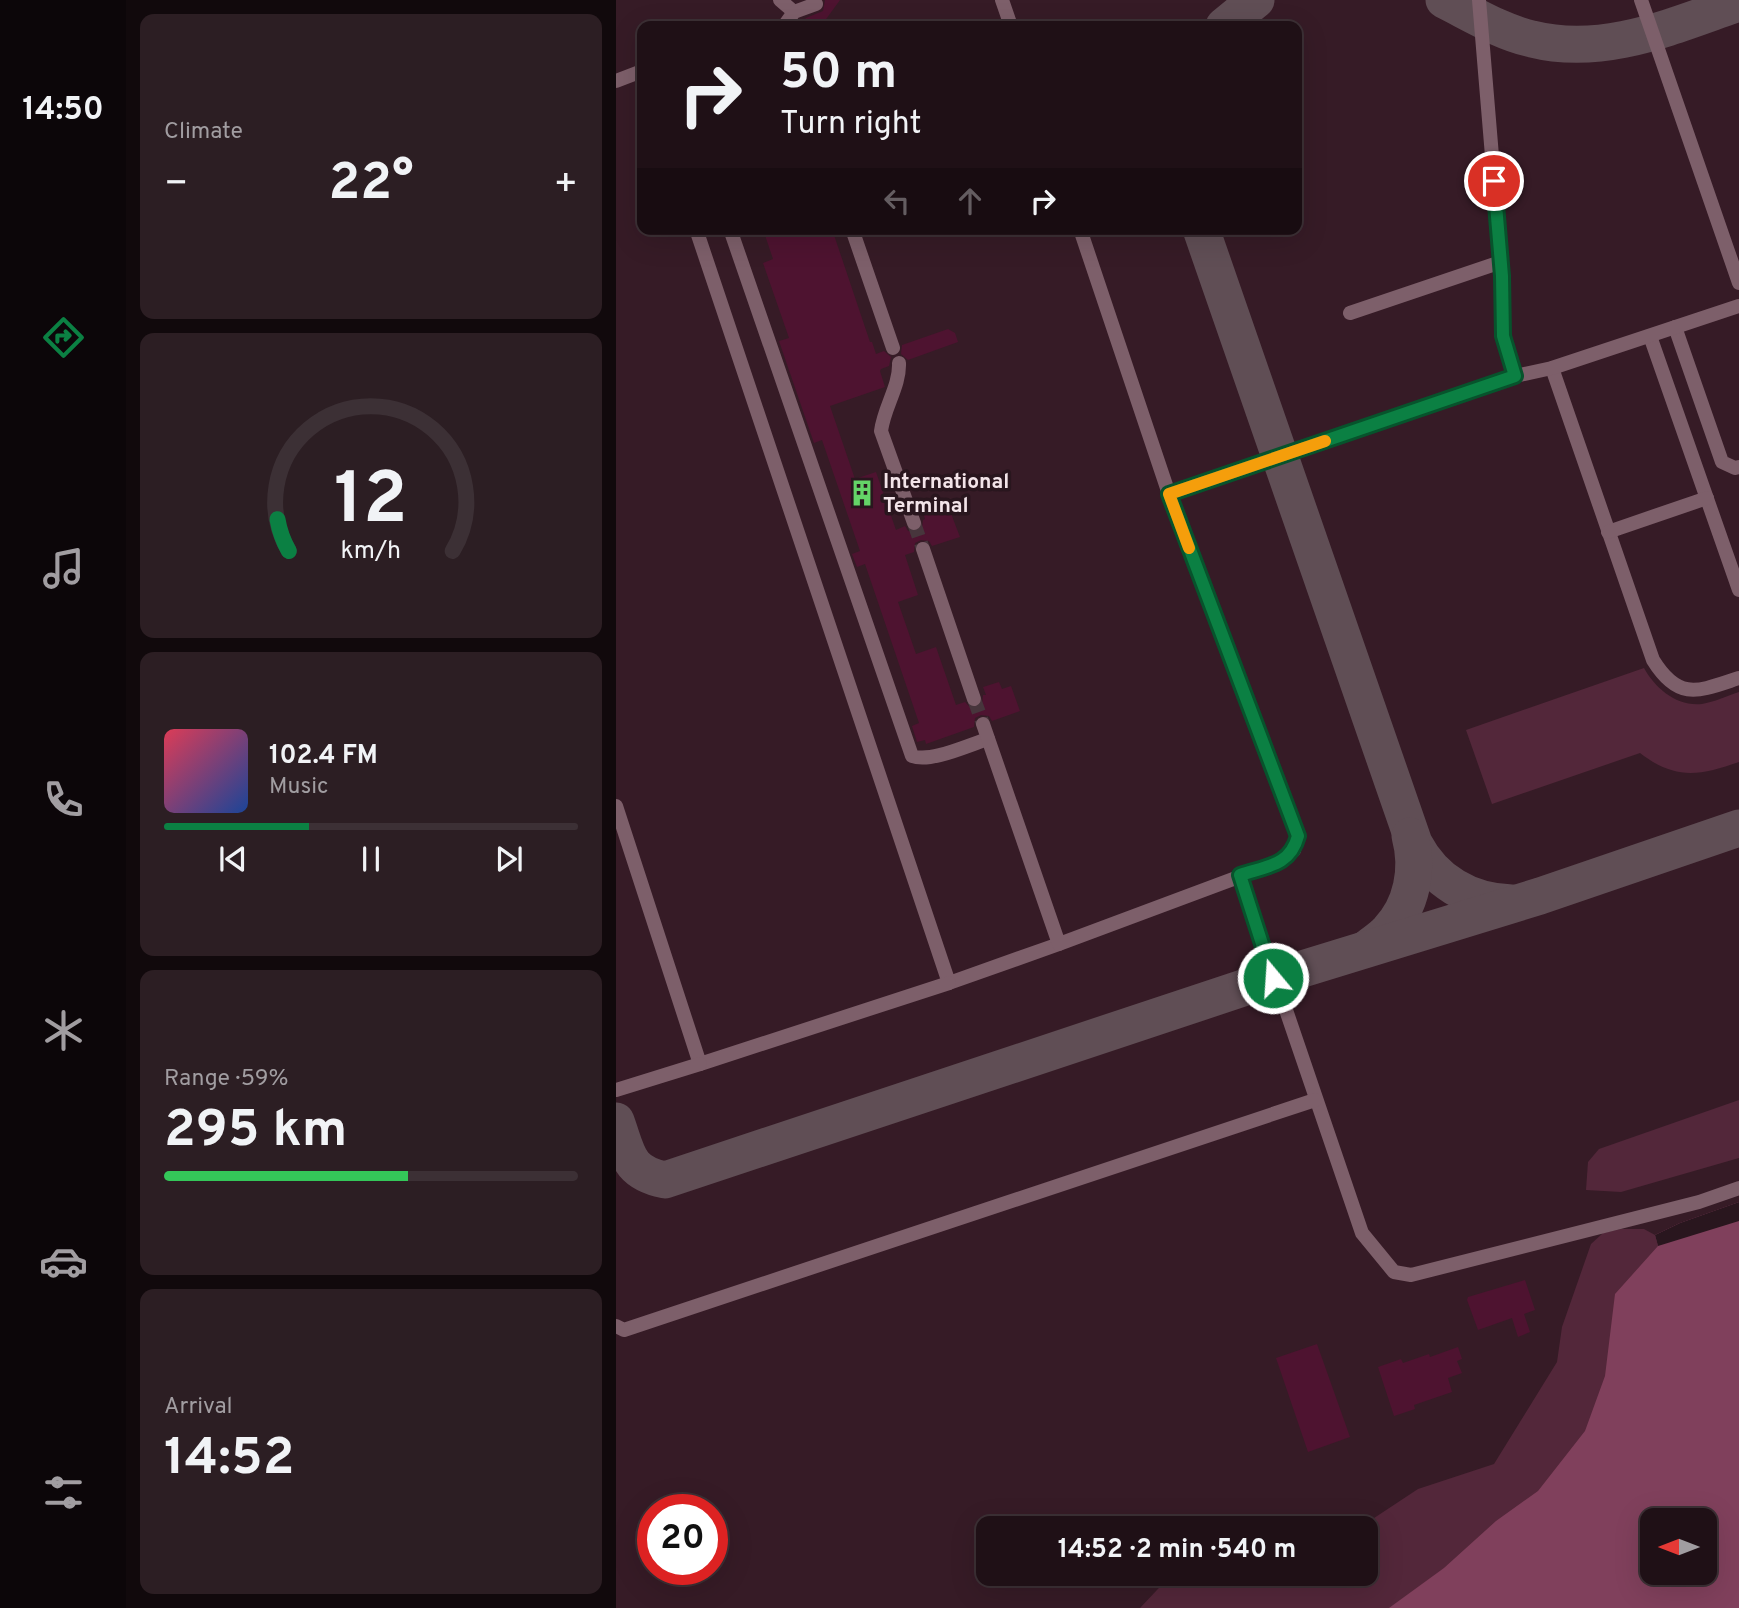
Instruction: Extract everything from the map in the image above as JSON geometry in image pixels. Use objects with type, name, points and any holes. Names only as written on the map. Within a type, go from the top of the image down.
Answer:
[{"type":"lane","points":[[780,0],[805,9]]},
{"type":"lane","points":[[1002,0],[1009,21]]},
{"type":"lane","points":[[1479,0],[1501,262],[1503,336],[1515,376]]},
{"type":"lane","points":[[1641,0],[1739,283]]},
{"type":"lane","points":[[790,21],[805,9]]},
{"type":"lane","points":[[616,81],[637,73]]},
{"type":"lane","points":[[698,235],[949,983]]},
{"type":"lane","points":[[732,235],[912,756],[921,760],[988,739]]},
{"type":"lane","points":[[854,235],[893,348]]},
{"type":"lane","points":[[616,1090],[949,983],[1284,860],[1294,850],[1298,836],[1169,494],[1082,235]]},
{"type":"lane","points":[[1350,313],[1501,262]]},
{"type":"lane","points":[[1169,494],[1515,376],[1552,369],[1739,306]]},
{"type":"lane","points":[[1675,327],[1722,462],[1739,467]]},
{"type":"lane","points":[[1650,336],[1739,590]]},
{"type":"lane","points":[[898,363],[899,375],[881,430],[914,523]]},
{"type":"lane","points":[[1552,369],[1653,660],[1661,674],[1676,686],[1692,691],[1739,678]]},
{"type":"lane","points":[[1608,532],[1707,498]]},
{"type":"lane","points":[[923,549],[974,699]]},
{"type":"lane","points":[[983,724],[1059,944]]},
{"type":"lane","points":[[616,806],[700,1064]]},
{"type":"lane","points":[[1240,875],[1362,1233],[1394,1272],[1411,1275],[1699,1202],[1739,1188]]},
{"type":"lane","points":[[616,1326],[624,1330],[1315,1100]]},
{"type":"shaded area","points":[[616,0],[1739,0],[1739,1202],[1680,1223],[1605,1376],[1389,1608],[616,1608]]},
{"type":"shaded area","points":[[1644,668],[1668,695],[1684,702],[1702,704],[1739,692],[1739,762],[1712,770],[1688,773],[1665,768],[1640,753],[1492,804],[1466,730]]},
{"type":"shaded area","points":[[1739,1100],[1739,1158],[1621,1192],[1586,1190],[1588,1162],[1599,1149]]},
{"type":"shaded area","points":[[1739,1202],[1739,1608],[1140,1608],[1161,1586],[1378,1586],[1377,1516],[1418,1489],[1494,1464],[1557,1362],[1562,1327],[1591,1244],[1603,1233],[1621,1229],[1644,1229],[1655,1235]]},
{"type":"shaded area","points":[[1739,1202],[1739,1608],[1389,1608],[1444,1568],[1496,1521],[1538,1491],[1585,1431],[1605,1376],[1615,1294],[1658,1246],[1655,1235]]},
{"type":"pier","points":[[1739,1202],[1739,1221],[1658,1246],[1655,1235]]},
{"type":"building","points":[[825,0],[840,0],[825,21],[804,21],[806,18],[823,11]]},
{"type":"building","name":"International Terminal","points":[[765,235],[834,235],[870,342],[876,354],[884,351],[891,357],[889,366],[880,371],[885,387],[830,406],[855,479],[876,472],[896,530],[905,526],[908,531],[917,532],[922,529],[925,519],[923,512],[939,506],[941,514],[950,511],[960,537],[932,546],[929,541],[921,540],[915,543],[914,552],[905,555],[918,595],[898,602],[916,654],[936,647],[956,705],[965,702],[971,708],[978,708],[982,705],[983,695],[986,695],[983,687],[999,682],[1002,689],[1011,686],[1020,711],[992,721],[989,716],[981,715],[975,718],[974,727],[926,744],[925,740],[917,742],[912,726],[919,723],[865,564],[857,567],[852,554],[860,551],[822,440],[814,443],[779,341],[789,338],[763,263],[773,259]]},
{"type":"building","points":[[948,329],[955,333],[958,342],[908,360],[901,354],[902,345]]},
{"type":"building","points":[[1525,1280],[1535,1310],[1524,1314],[1530,1332],[1518,1337],[1512,1318],[1478,1330],[1468,1297]]},
{"type":"building","points":[[1317,1344],[1350,1437],[1308,1452],[1276,1358]]},
{"type":"building","points":[[1458,1347],[1462,1359],[1457,1361],[1462,1373],[1448,1378],[1452,1392],[1414,1405],[1415,1409],[1394,1416],[1378,1367],[1401,1359],[1403,1363],[1429,1354],[1430,1357]]},
{"type":"taxiway","points":[[1230,21],[1256,0]]},
{"type":"taxiway","points":[[1444,0],[1509,32],[1559,44],[1611,42],[1663,29],[1739,3]]},
{"type":"taxiway","points":[[1203,235],[1414,843],[1432,868],[1454,887],[1481,899],[1512,903]]},
{"type":"taxiway","points":[[616,1121],[627,1152],[636,1167],[652,1177],[665,1180],[1273,978],[1540,896],[1739,828]]},
{"type":"taxiway","points":[[1366,949],[1388,931],[1408,899],[1414,861],[1410,836]]},
{"type":"tunnel","points":[[914,523],[923,549]]},
{"type":"tunnel","points":[[974,699],[983,724]]},
{"type":"slow traffic","points":[[1189,548],[1169,494],[1325,441]]},
{"type":"place","name":"International Terminal","points":[[862,493]]},
{"type":"route","points":[[1273,978],[1240,875],[1284,860],[1294,850],[1298,836],[1169,494],[1515,376],[1503,336],[1502,276],[1494,181]]}]
